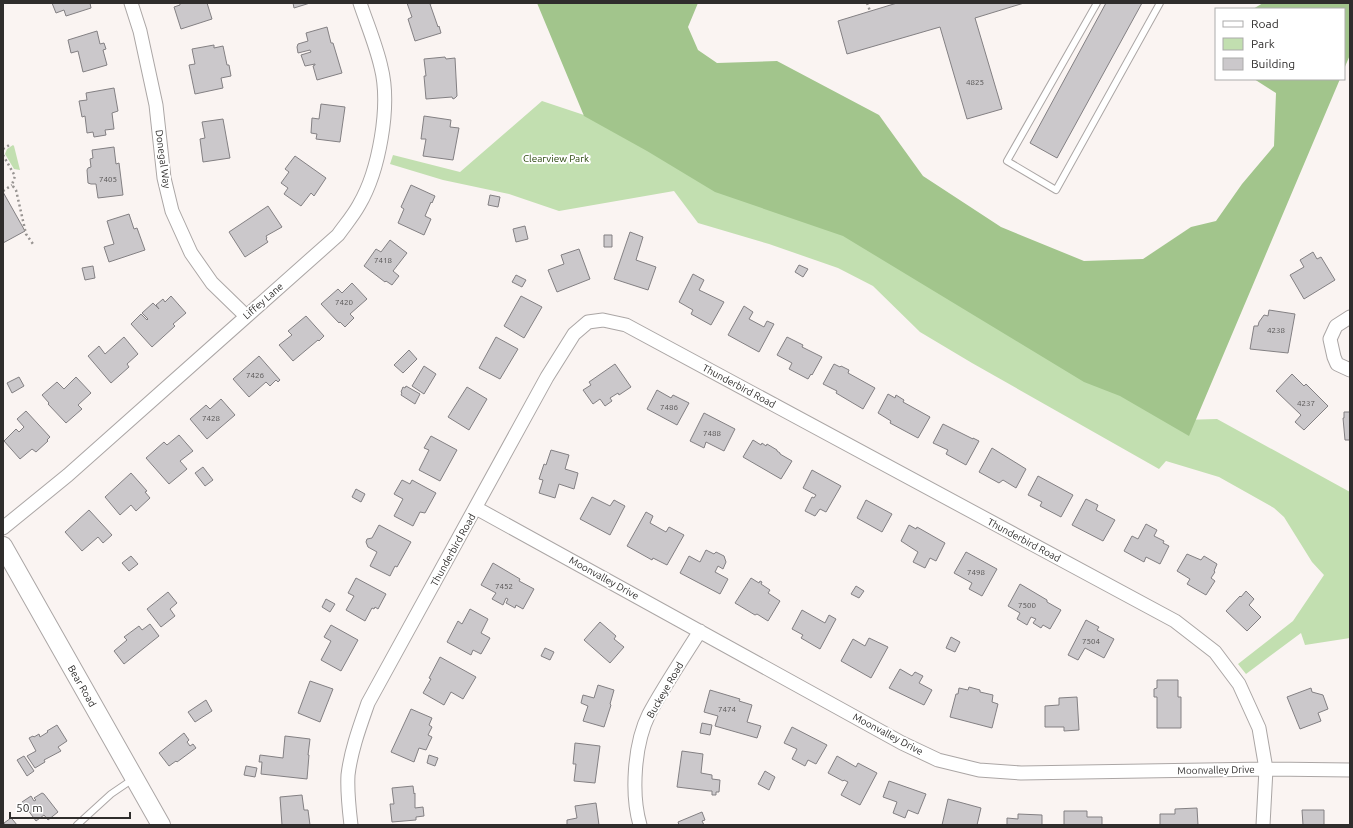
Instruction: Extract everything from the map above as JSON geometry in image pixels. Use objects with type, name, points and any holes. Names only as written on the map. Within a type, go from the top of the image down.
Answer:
[{"type":"street","name":"Donegal Way","points":[[131,3],[140,31],[156,104],[164,178],[172,211],[191,253],[212,283],[246,316]]},
{"type":"street","name":"Liffey Lane","points":[[3,528],[68,475],[338,235],[359,206],[373,175],[383,124],[384,86],[381,67],[360,3]]},
{"type":"street","points":[[1350,317],[1336,326],[1330,339],[1334,357],[1338,364],[1350,370]]},
{"type":"street","name":"Thunderbird Road","points":[[351,825],[348,804],[348,774],[357,736],[368,703],[547,377],[574,334],[588,322],[603,320],[626,325],[1175,621],[1215,652],[1238,684],[1259,728],[1266,769],[1263,825]]},
{"type":"street","name":"Moonvalley Drive","points":[[476,508],[902,743],[938,760],[980,770],[1021,774],[1266,769],[1350,770]]},
{"type":"street","name":"Bear Road","points":[[3,546],[161,825]]},
{"type":"street","name":"Buckeye Road","points":[[640,825],[637,814],[634,784],[640,742],[649,716],[700,631]]},
{"type":"lane","points":[[1097,3],[1007,161],[1056,190],[1160,3]]},
{"type":"lane","points":[[77,825],[111,794],[134,778]]},
{"type":"path","points":[[867,3],[870,11]]},
{"type":"path","points":[[3,149],[12,144]]},
{"type":"path","points":[[3,155],[15,176],[12,185],[3,191]]},
{"type":"path","points":[[12,185],[16,190],[26,234],[33,244]]},
{"type":"green space","points":[[537,3],[698,3],[688,27],[698,50],[717,63],[777,61],[879,115],[923,176],[1001,227],[1084,261],[1143,259],[1191,227],[1216,221],[1242,184],[1274,146],[1276,93],[1256,80],[1340,80],[1189,436],[1120,396],[1084,382],[843,236],[715,192],[647,151],[584,116]]},
{"type":"green space","points":[[1263,3],[1350,3],[1350,55],[1345,67],[1345,8],[1255,8]]},
{"type":"green space","name":"Clearview Park","points":[[542,101],[644,135],[834,221],[1182,420],[1217,419],[1350,492],[1350,638],[1305,645],[1301,633],[1246,674],[1238,664],[1293,621],[1324,575],[1312,562],[1284,517],[1274,508],[1219,477],[1166,461],[1159,469],[920,332],[873,286],[838,268],[769,244],[698,223],[674,191],[559,211],[509,194],[443,180],[390,164],[393,155],[460,172]]},
{"type":"green space","points":[[13,145],[20,170],[14,169],[5,154],[7,149]]},
{"type":"building","points":[[52,3],[90,3],[91,8],[66,16],[64,10],[56,13]]},
{"type":"building","points":[[180,3],[207,3],[212,19],[181,29],[174,7],[180,5]]},
{"type":"building","points":[[293,3],[310,3],[294,8]]},
{"type":"building","points":[[407,3],[434,3],[430,4],[441,33],[415,41],[408,19],[412,17]]},
{"type":"building","points":[[897,3],[1024,3],[975,18],[1002,109],[967,119],[940,27],[847,54],[838,21]]},
{"type":"building","points":[[1106,3],[1142,3],[1057,158],[1030,143]]},
{"type":"building","points":[[327,27],[342,73],[317,80],[313,66],[315,64],[305,66],[301,55],[311,52],[310,50],[298,53],[297,47],[298,44],[308,41],[306,33]]},
{"type":"building","points":[[97,31],[100,44],[104,43],[106,49],[103,50],[107,65],[83,72],[78,51],[71,53],[68,40]]},
{"type":"building","points":[[214,45],[214,48],[223,46],[231,76],[221,78],[223,88],[195,94],[189,65],[195,64],[192,49]]},
{"type":"building","points":[[445,57],[446,59],[455,58],[457,96],[453,99],[452,97],[426,99],[424,59]]},
{"type":"building","points":[[114,88],[118,111],[112,113],[114,129],[105,130],[106,135],[94,137],[93,132],[87,133],[85,116],[82,117],[79,101],[87,100],[86,93]]},
{"type":"building","points":[[321,104],[345,107],[340,142],[316,139],[317,134],[311,133],[312,118],[319,119]]},
{"type":"building","points":[[424,116],[451,120],[450,127],[459,128],[453,160],[423,156],[426,139],[421,139]]},
{"type":"building","points":[[223,119],[230,158],[203,162],[200,139],[205,138],[202,122]]},
{"type":"building","points":[[114,147],[116,164],[119,163],[123,195],[98,198],[96,184],[88,183],[87,170],[91,167],[90,159],[93,158],[92,150]]},
{"type":"building","points":[[295,156],[326,178],[314,196],[311,193],[301,206],[284,194],[288,188],[281,183],[289,172],[285,169]]},
{"type":"building","points":[[411,185],[435,196],[425,216],[431,219],[424,235],[398,223],[404,209],[401,207]]},
{"type":"building","points":[[3,192],[25,231],[3,243]]},
{"type":"building","points":[[490,195],[500,197],[498,207],[488,205]]},
{"type":"building","points":[[268,206],[282,227],[266,236],[268,242],[245,257],[229,232]]},
{"type":"building","points":[[129,214],[134,229],[137,228],[145,250],[109,262],[104,247],[114,244],[107,221]]},
{"type":"building","points":[[525,226],[528,239],[516,242],[513,229]]},
{"type":"building","points":[[630,232],[643,237],[636,260],[656,267],[648,290],[614,279]]},
{"type":"building","points":[[604,235],[612,235],[612,247],[604,247]]},
{"type":"building","points":[[390,240],[407,253],[393,271],[399,276],[392,285],[386,281],[385,282],[364,266],[376,249],[381,252]]},
{"type":"building","points":[[579,249],[590,279],[557,292],[548,270],[564,264],[561,255]]},
{"type":"building","points":[[1313,252],[1317,259],[1321,257],[1335,280],[1304,299],[1290,275],[1304,267],[1300,260]]},
{"type":"building","points":[[799,265],[808,269],[803,277],[795,272]]},
{"type":"building","points":[[93,266],[95,278],[85,280],[82,268]]},
{"type":"building","points":[[693,274],[704,280],[699,290],[724,302],[711,325],[691,314],[693,310],[679,302]]},
{"type":"building","points":[[516,275],[526,280],[522,287],[512,282]]},
{"type":"building","points":[[352,283],[367,299],[350,314],[354,318],[345,327],[340,322],[339,323],[321,304],[338,289],[342,293]]},
{"type":"building","points":[[171,296],[186,313],[173,324],[175,326],[152,347],[131,324],[141,314],[147,320],[148,319],[142,313],[153,303],[159,309],[156,305],[163,299],[165,302]]},
{"type":"building","points":[[521,296],[542,307],[524,338],[504,326]]},
{"type":"building","points":[[744,306],[753,312],[749,319],[764,327],[767,321],[774,324],[759,352],[728,335]]},
{"type":"building","points":[[1269,310],[1295,314],[1288,353],[1250,349],[1254,326],[1258,326],[1264,315],[1268,316]]},
{"type":"building","points":[[306,316],[324,336],[293,361],[279,345],[292,335],[288,331]]},
{"type":"building","points":[[124,337],[138,354],[127,364],[129,367],[111,383],[88,356],[99,346],[105,354]]},
{"type":"building","points":[[496,337],[518,349],[500,379],[479,368]]},
{"type":"building","points":[[787,337],[803,345],[802,347],[822,357],[812,375],[811,374],[808,379],[789,369],[792,363],[777,355]]},
{"type":"building","points":[[409,350],[417,359],[403,373],[394,365]]},
{"type":"building","points":[[259,356],[280,380],[278,382],[276,380],[270,386],[266,382],[249,397],[233,379]]},
{"type":"building","points":[[615,364],[631,387],[619,395],[618,393],[610,398],[612,401],[605,406],[600,399],[593,404],[583,390],[591,385],[589,382]]},
{"type":"building","points":[[834,364],[849,370],[848,373],[875,388],[863,409],[836,393],[837,391],[823,384]]},
{"type":"building","points":[[424,366],[436,374],[424,394],[412,386]]},
{"type":"building","points":[[1292,374],[1304,386],[1306,384],[1328,406],[1304,430],[1295,422],[1301,415],[1276,391]]},
{"type":"building","points":[[19,377],[24,386],[12,393],[7,383]]},
{"type":"building","points":[[76,377],[91,393],[78,405],[82,409],[66,423],[48,404],[49,403],[42,395],[57,382],[64,389]]},
{"type":"building","points":[[406,386],[420,394],[415,404],[401,395],[403,387],[405,388]]},
{"type":"building","points":[[467,387],[487,399],[469,430],[448,417]]},
{"type":"building","points":[[657,390],[671,398],[673,395],[689,403],[677,425],[647,409]]},
{"type":"building","points":[[888,394],[895,398],[896,395],[904,400],[903,402],[930,417],[918,438],[890,423],[891,421],[878,413]]},
{"type":"building","points":[[221,399],[235,415],[207,439],[190,419],[206,405],[210,409]]},
{"type":"building","points":[[26,411],[50,437],[47,440],[48,441],[36,452],[32,449],[20,459],[4,441],[16,429],[19,432],[24,427],[17,419]]},
{"type":"building","points":[[1344,412],[1350,412],[1350,440],[1345,440],[1343,418]]},
{"type":"building","points":[[704,413],[735,429],[724,451],[706,442],[704,448],[690,441]]},
{"type":"building","points":[[943,424],[979,441],[966,465],[946,454],[948,450],[933,443]]},
{"type":"building","points":[[179,435],[193,451],[180,461],[187,469],[169,484],[146,458],[164,442],[167,445]]},
{"type":"building","points":[[431,436],[457,450],[440,481],[419,470],[429,450],[424,448]]},
{"type":"building","points":[[753,440],[761,445],[762,443],[766,446],[767,444],[792,461],[781,479],[743,457]]},
{"type":"building","points":[[992,448],[1026,469],[1016,488],[1003,480],[999,483],[979,472]]},
{"type":"building","points":[[551,450],[569,455],[565,469],[578,473],[574,489],[559,484],[555,498],[539,493],[543,480],[539,479]]},
{"type":"building","points":[[203,467],[213,480],[205,486],[195,473]]},
{"type":"building","points":[[812,470],[841,486],[826,512],[820,509],[815,516],[805,511],[812,497],[814,498],[816,495],[803,488]]},
{"type":"building","points":[[131,473],[147,491],[145,492],[150,498],[136,511],[131,505],[120,515],[105,497]]},
{"type":"building","points":[[1038,476],[1073,495],[1061,517],[1040,506],[1042,502],[1028,495]]},
{"type":"building","points":[[402,480],[410,484],[412,480],[436,493],[425,513],[420,512],[413,526],[394,516],[403,499],[394,494]]},
{"type":"building","points":[[356,489],[365,494],[361,502],[352,497]]},
{"type":"building","points":[[592,497],[610,506],[614,500],[625,506],[610,535],[580,519]]},
{"type":"building","points":[[1086,499],[1098,505],[1096,510],[1115,520],[1103,541],[1072,525]]},
{"type":"building","points":[[866,500],[892,514],[882,532],[857,518]]},
{"type":"building","points":[[89,510],[112,535],[103,543],[98,537],[82,551],[65,532]]},
{"type":"building","points":[[646,512],[653,516],[650,523],[666,532],[669,527],[684,535],[667,565],[653,558],[652,560],[627,546]]},
{"type":"building","points":[[1146,524],[1157,530],[1154,536],[1164,541],[1163,543],[1169,546],[1160,564],[1146,557],[1144,562],[1124,551],[1132,536],[1138,539]]},
{"type":"building","points":[[379,525],[411,542],[397,567],[395,566],[390,576],[370,566],[377,552],[368,547],[366,542],[367,539],[372,538]]},
{"type":"building","points":[[909,525],[916,529],[917,527],[945,543],[936,561],[930,558],[925,568],[913,562],[918,552],[901,541]]},
{"type":"building","points":[[706,550],[714,554],[716,552],[724,556],[726,562],[723,569],[718,566],[715,572],[728,579],[720,594],[680,573],[689,556],[700,562]]},
{"type":"building","points":[[966,552],[997,569],[982,596],[969,589],[972,583],[954,573]]},
{"type":"building","points":[[1187,554],[1201,560],[1204,556],[1217,564],[1214,571],[1215,572],[1211,578],[1215,581],[1206,595],[1187,584],[1190,579],[1177,571]]},
{"type":"building","points":[[131,556],[138,564],[129,571],[122,563]]},
{"type":"building","points":[[493,563],[520,579],[519,581],[534,589],[523,609],[516,605],[515,608],[506,603],[508,599],[506,598],[503,605],[492,599],[496,593],[481,585]]},
{"type":"building","points":[[356,578],[386,594],[378,609],[375,607],[374,609],[372,608],[365,621],[346,610],[354,596],[348,593]]},
{"type":"building","points":[[751,578],[759,583],[760,581],[762,582],[761,584],[770,590],[768,593],[780,601],[768,621],[735,603]]},
{"type":"building","points":[[1020,584],[1061,610],[1050,629],[1043,625],[1041,628],[1033,623],[1036,619],[1031,617],[1027,625],[1017,619],[1020,613],[1008,606]]},
{"type":"building","points":[[856,586],[864,591],[859,598],[851,594]]},
{"type":"building","points":[[1246,591],[1254,599],[1249,605],[1261,617],[1247,631],[1226,611]]},
{"type":"building","points":[[168,592],[177,603],[170,609],[175,616],[161,627],[147,609]]},
{"type":"building","points":[[326,599],[335,604],[330,612],[322,607]]},
{"type":"building","points":[[470,609],[488,619],[481,633],[490,638],[481,654],[473,650],[471,655],[447,642],[458,621],[462,624]]},
{"type":"building","points":[[802,610],[825,623],[829,615],[836,619],[820,649],[801,638],[803,635],[792,629]]},
{"type":"building","points":[[1086,620],[1099,627],[1097,630],[1114,639],[1104,658],[1085,648],[1078,660],[1068,655]]},
{"type":"building","points":[[600,622],[616,636],[614,639],[624,647],[610,663],[584,640]]},
{"type":"building","points":[[150,624],[159,636],[124,664],[114,651],[127,640],[124,637],[139,626],[142,630]]},
{"type":"building","points":[[331,625],[358,640],[341,671],[321,660],[331,641],[324,637]]},
{"type":"building","points":[[951,637],[960,642],[955,652],[946,648]]},
{"type":"building","points":[[869,638],[888,647],[871,678],[841,661],[853,639],[865,646]]},
{"type":"building","points":[[545,648],[554,652],[550,660],[541,656]]},
{"type":"building","points":[[440,657],[476,677],[463,699],[451,692],[444,705],[423,693],[431,679],[429,678]]},
{"type":"building","points":[[900,669],[912,676],[915,672],[923,676],[919,683],[932,690],[924,705],[889,688]]},
{"type":"building","points":[[1157,680],[1178,680],[1178,697],[1181,697],[1181,728],[1157,728],[1157,697],[1154,697],[1154,689],[1157,688]]},
{"type":"building","points":[[310,681],[333,689],[320,722],[298,713]]},
{"type":"building","points":[[598,685],[614,690],[604,727],[583,721],[588,706],[581,703],[583,695],[594,698]]},
{"type":"building","points":[[969,687],[980,690],[980,692],[993,695],[992,702],[998,704],[992,728],[950,717],[959,688],[968,690]]},
{"type":"building","points":[[1311,688],[1312,692],[1323,695],[1328,709],[1318,713],[1321,721],[1300,729],[1287,697]]},
{"type":"building","points":[[710,690],[740,699],[739,701],[752,705],[747,722],[761,726],[757,738],[715,726],[718,716],[704,712]]},
{"type":"building","points":[[1077,697],[1079,730],[1064,731],[1064,727],[1045,727],[1045,706],[1059,705],[1059,698]]},
{"type":"building","points":[[206,700],[212,711],[195,722],[188,712]]},
{"type":"building","points":[[411,709],[432,718],[429,725],[432,727],[428,735],[432,737],[426,750],[419,748],[414,762],[391,752]]},
{"type":"building","points":[[702,723],[712,725],[710,735],[700,733]]},
{"type":"building","points":[[57,725],[67,741],[58,747],[61,751],[44,760],[45,762],[35,768],[27,756],[36,751],[29,738],[39,734],[40,737]]},
{"type":"building","points":[[792,727],[827,745],[816,764],[808,760],[805,766],[792,759],[797,749],[784,743]]},
{"type":"building","points":[[184,733],[189,740],[187,742],[190,746],[193,744],[196,748],[169,766],[159,753]]},
{"type":"building","points":[[285,736],[310,739],[307,779],[261,774],[262,762],[259,762],[260,755],[283,758]]},
{"type":"building","points":[[575,743],[600,746],[595,783],[574,781],[576,764],[573,764]]},
{"type":"building","points":[[682,751],[703,754],[701,773],[712,775],[712,779],[720,780],[719,792],[716,792],[716,795],[712,795],[712,791],[677,787]]},
{"type":"building","points":[[429,755],[438,758],[435,766],[427,763]]},
{"type":"building","points":[[24,756],[34,771],[27,776],[17,760]]},
{"type":"building","points":[[837,756],[856,767],[858,763],[877,773],[860,805],[841,795],[848,782],[828,773]]},
{"type":"building","points":[[246,766],[257,768],[255,777],[244,775]]},
{"type":"building","points":[[765,771],[775,777],[769,790],[758,784]]},
{"type":"building","points":[[889,781],[926,794],[918,814],[908,810],[905,818],[893,813],[897,802],[883,797]]},
{"type":"building","points":[[413,786],[414,794],[415,793],[415,808],[423,807],[424,816],[416,817],[416,820],[392,822],[390,804],[394,804],[392,788]]},
{"type":"building","points":[[42,793],[58,812],[48,820],[44,815],[36,821],[22,802],[31,796],[34,801],[36,800],[34,798]]},
{"type":"building","points":[[302,795],[304,810],[308,810],[310,825],[282,825],[280,797]]},
{"type":"building","points":[[948,799],[981,808],[977,825],[942,825]]},
{"type":"building","points":[[596,803],[599,825],[567,825],[567,820],[577,818],[575,806]]},
{"type":"building","points":[[1197,808],[1198,825],[1160,825],[1160,814],[1175,814],[1175,809]]},
{"type":"building","points":[[1302,810],[1324,810],[1324,825],[1303,825]]},
{"type":"building","points":[[1064,811],[1087,811],[1087,817],[1102,817],[1102,825],[1064,825]]},
{"type":"building","points":[[702,812],[705,820],[702,821],[704,825],[679,825],[678,822]]},
{"type":"building","points":[[1018,814],[1042,815],[1042,825],[1007,825],[1007,818],[1018,819]]},
{"type":"building","points":[[11,818],[17,825],[5,825],[4,823]]}]
